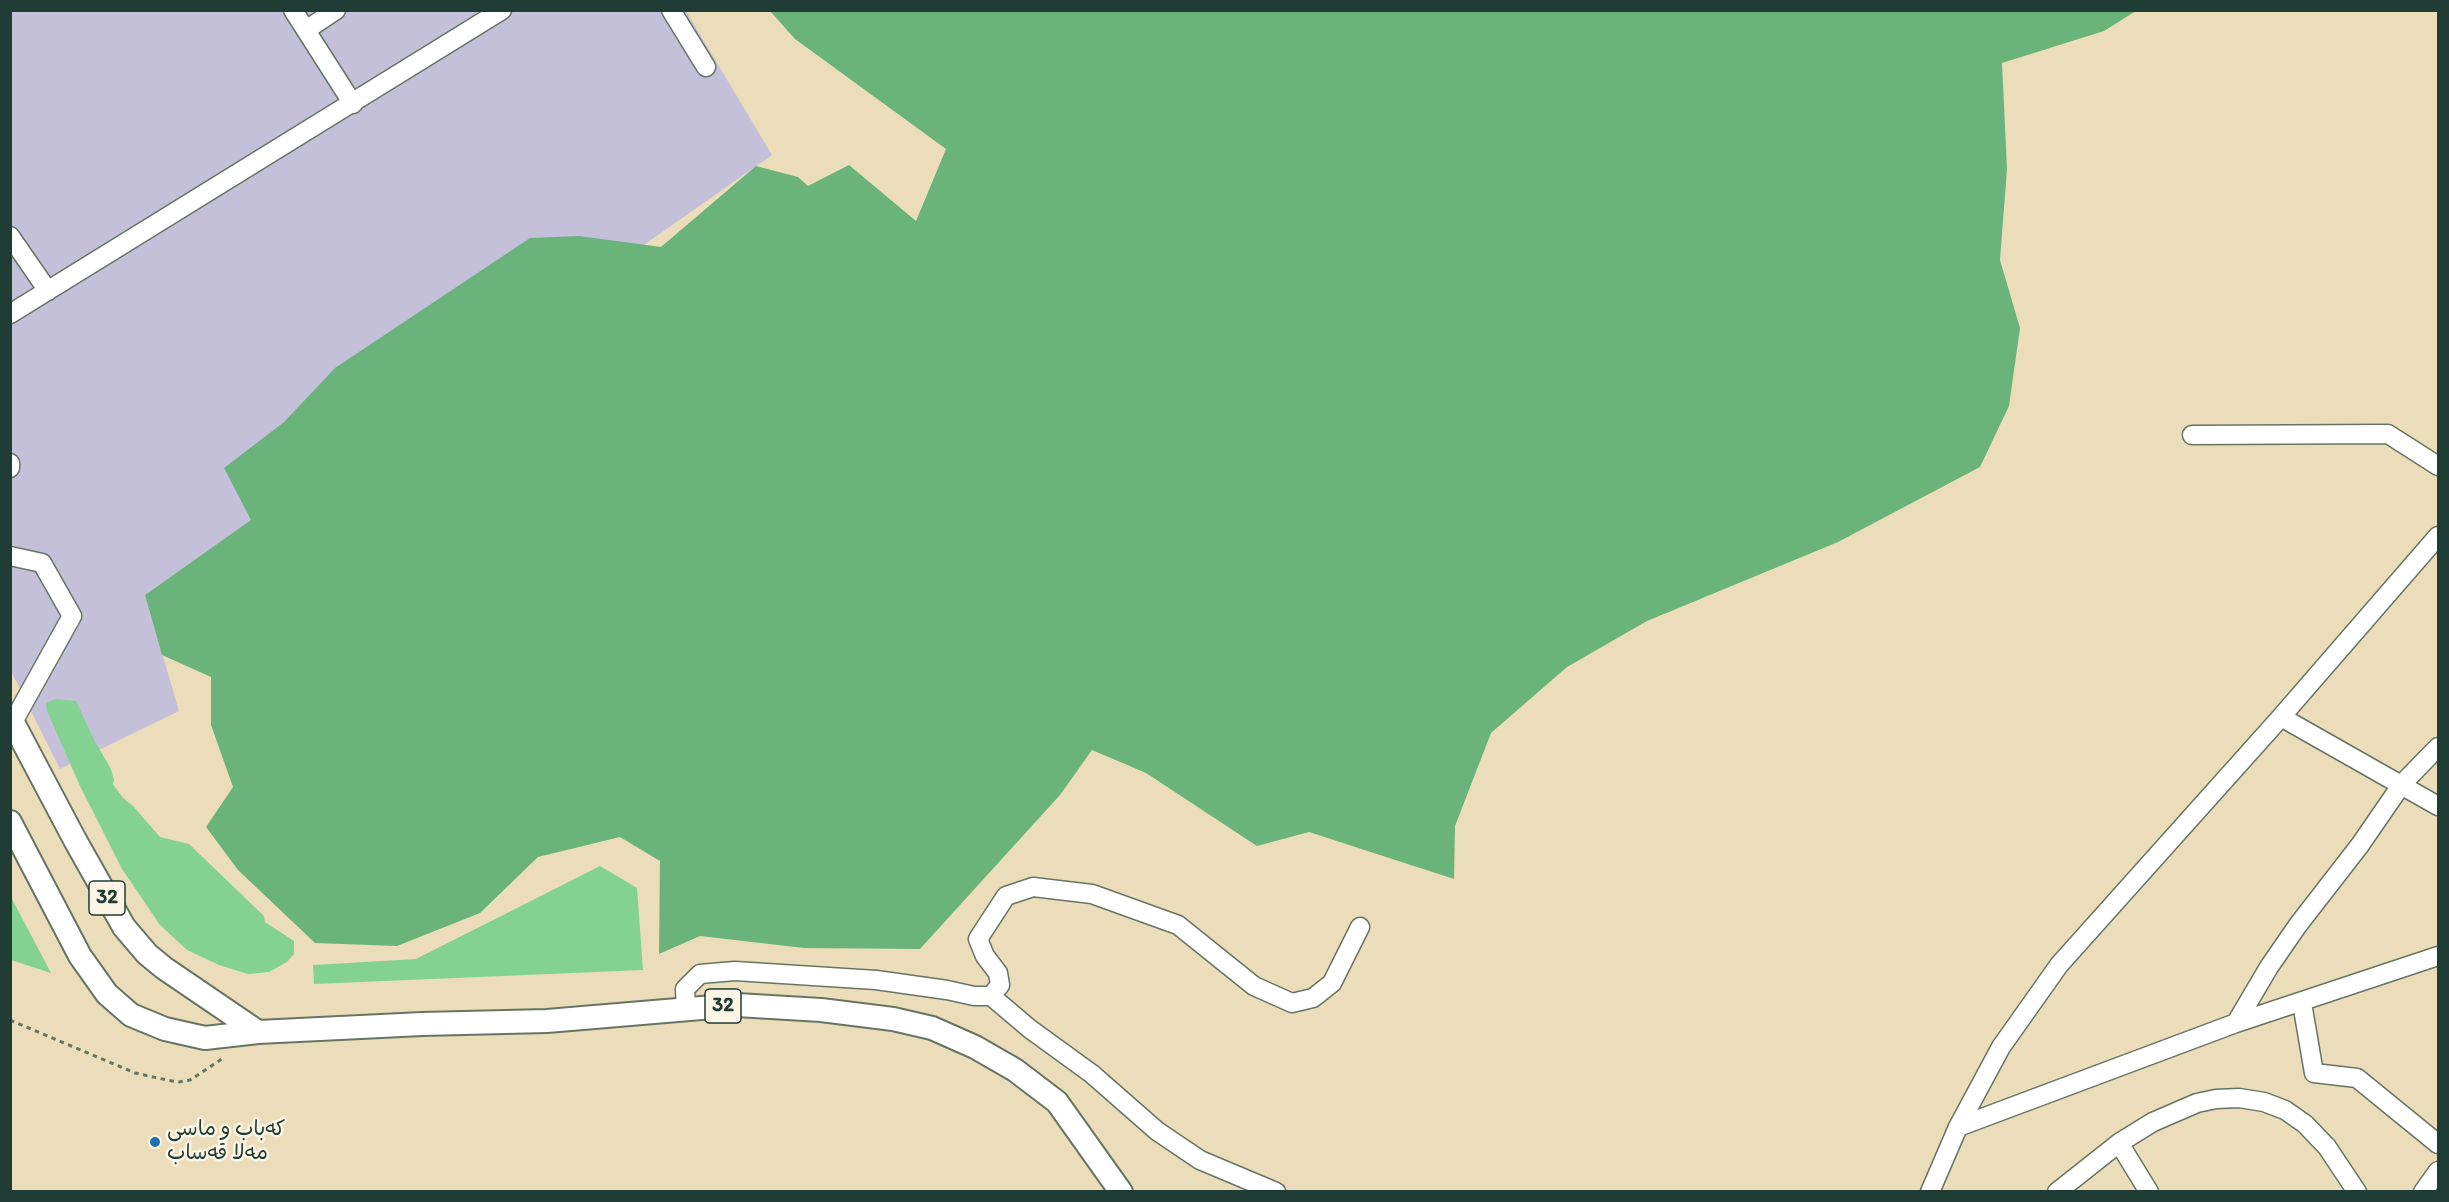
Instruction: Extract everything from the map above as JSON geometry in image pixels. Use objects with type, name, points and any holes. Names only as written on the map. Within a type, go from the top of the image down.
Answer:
[{"type":"main road","name":"32","points":[[11,720],[75,840],[129,933],[147,954],[164,968],[258,1032]]},
{"type":"main road","name":"32","points":[[10,822],[80,956],[107,994],[119,1006],[145,1022],[183,1034],[205,1038],[258,1032],[547,1021],[737,1005],[821,1010],[893,1018],[932,1028],[975,1047],[1015,1070],[1057,1102],[1120,1191]]},
{"type":"street","points":[[293,10],[353,104]]},
{"type":"street","points":[[306,30],[336,10]]},
{"type":"street","points":[[10,314],[502,10]]},
{"type":"street","points":[[671,10],[706,67]]},
{"type":"street","points":[[10,236],[48,291]]},
{"type":"street","points":[[2192,435],[2388,434],[2439,465]]},
{"type":"street","points":[[10,463],[10,468]]},
{"type":"street","points":[[1930,1191],[1958,1127],[2001,1047],[2060,965],[2439,536]]},
{"type":"street","points":[[10,556],[42,562],[72,616],[11,720]]},
{"type":"street","points":[[2281,717],[2439,806]]},
{"type":"street","points":[[2236,1023],[2269,967],[2403,784],[2439,747]]},
{"type":"street","points":[[991,996],[999,985],[998,973],[985,956],[983,932],[1006,896],[1033,887],[1092,894],[1178,925],[1254,986],[1292,1003],[1313,998],[1332,983],[1360,927]]},
{"type":"street","points":[[1958,1127],[2236,1023],[2439,956]]},
{"type":"street","points":[[686,1009],[685,989],[700,974],[735,971],[876,980],[974,996],[991,996],[1030,1029],[1092,1074],[1157,1131],[1200,1160],[1276,1191]]},
{"type":"street","points":[[2302,1003],[2314,1073],[2357,1078],[2439,1144]]},
{"type":"street","points":[[2057,1191],[2119,1143],[2153,1122],[2197,1102],[2240,1098],[2264,1102],[2285,1110],[2306,1124],[2327,1147],[2357,1191]]},
{"type":"street","points":[[2119,1143],[2149,1191]]},
{"type":"street","points":[[2423,1191],[2439,1171]]},
{"type":"path","points":[[10,1020],[135,1073],[179,1082],[190,1080],[230,1053]]},
{"type":"shaded area","points":[[11,11],[686,11],[772,155],[145,595],[179,711],[60,769],[11,671]]},
{"type":"green space","points":[[770,11],[2136,11],[2104,31],[2002,63],[2007,169],[2000,260],[2020,328],[2009,406],[1980,467],[1838,542],[1647,621],[1567,667],[1491,733],[1455,826],[1454,879],[1309,832],[1257,846],[1146,773],[1092,750],[1060,795],[920,949],[804,948],[700,936],[659,954],[660,861],[620,837],[538,857],[480,913],[397,946],[315,943],[238,870],[206,827],[233,787],[211,725],[211,677],[162,655],[145,595],[251,520],[224,468],[284,422],[335,368],[530,238],[579,236],[661,247],[756,166],[798,177],[808,186],[849,165],[916,221],[946,149],[795,39]]},
{"type":"green space","points":[[56,699],[76,701],[93,738],[111,769],[113,784],[123,798],[160,837],[189,844],[264,916],[265,922],[294,941],[294,954],[287,962],[269,972],[248,974],[219,965],[187,950],[160,925],[122,869],[80,786],[47,711],[46,703]]},
{"type":"green space","points":[[600,866],[637,888],[643,970],[314,984],[313,965],[416,959]]},
{"type":"green space","points":[[11,897],[51,973],[11,960]]},
{"type":"place","name":"کەباب و ماسی مەلا قەساب","points":[[155,1142]]}]
